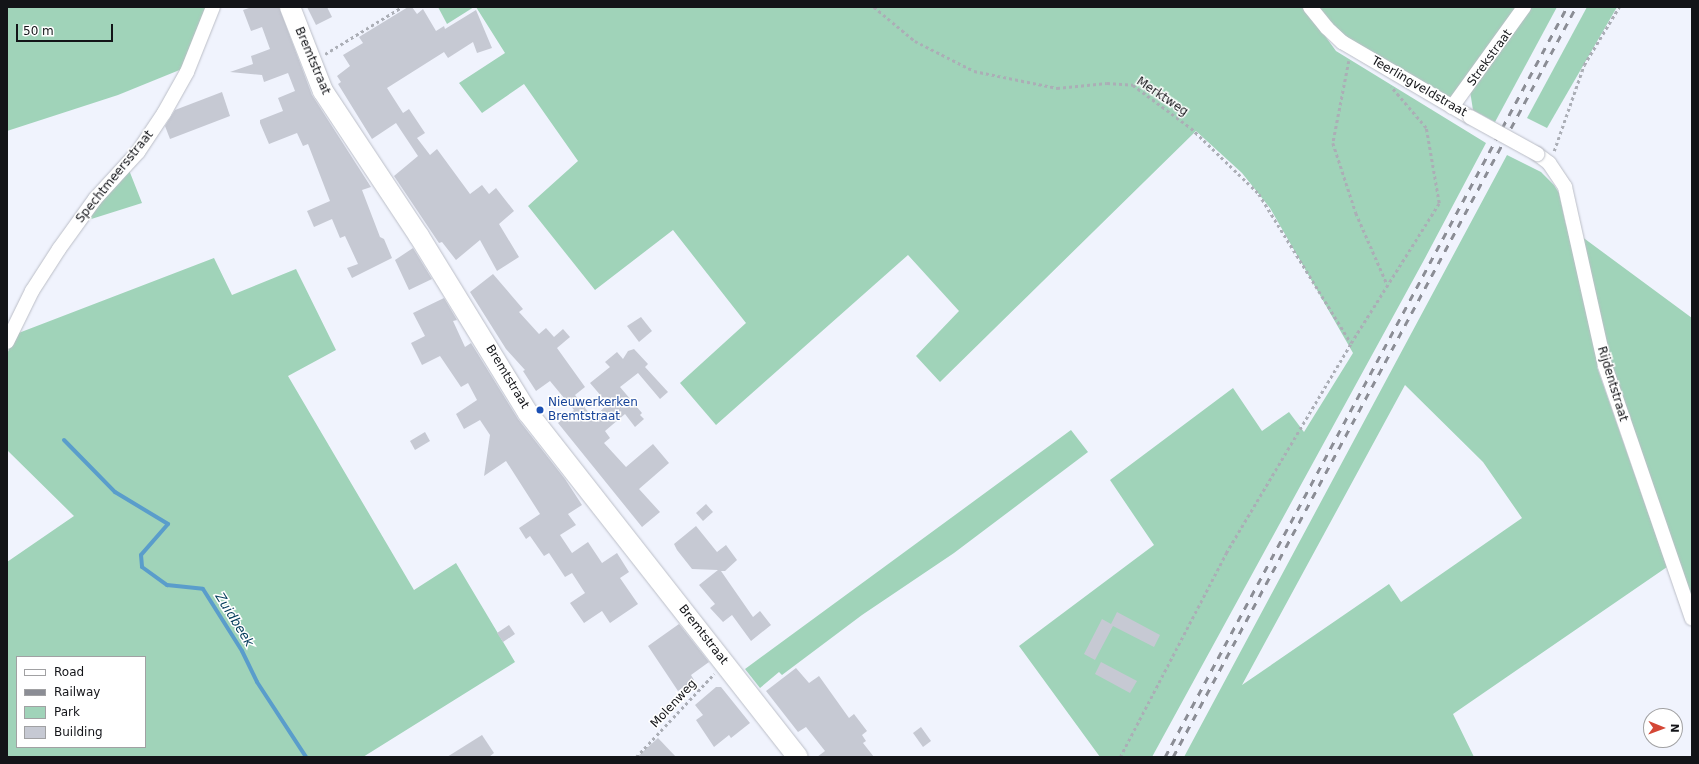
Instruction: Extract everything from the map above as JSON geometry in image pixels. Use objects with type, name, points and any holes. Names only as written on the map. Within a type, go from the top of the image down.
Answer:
[{"type":"street","name":"Spechtmeersstraat","points":[[7,342],[32,291],[59,249],[95,199],[138,152],[164,113],[187,72],[213,7]]},
{"type":"street","name":"Bremtstraat","points":[[290,7],[323,91],[419,236],[528,412],[798,757]]},
{"type":"street","name":"Teerlingveldstraat","points":[[1310,7],[1326,28],[1350,47],[1452,107],[1537,154]]},
{"type":"street","name":"Strekstraat","points":[[1452,107],[1524,7]]},
{"type":"street","name":"Rijdentstraat","points":[[1537,154],[1549,163],[1559,174],[1568,199],[1575,241],[1605,366],[1692,618]]},
{"type":"path","points":[[311,63],[402,7]]},
{"type":"path","name":"Merktweg","points":[[874,7],[915,40],[974,71],[1057,88],[1107,82],[1133,85],[1190,128],[1259,194],[1350,343]]},
{"type":"path","points":[[1549,163],[1584,65],[1618,7]]},
{"type":"path","points":[[1350,47],[1333,143],[1356,213],[1387,284]]},
{"type":"path","points":[[1120,757],[1226,553],[1350,343],[1439,203],[1426,128],[1406,102],[1385,81]]},
{"type":"path","name":"Molenweg","points":[[636,757],[714,674],[727,666]]},
{"type":"green space","points":[[7,7],[209,7],[182,69],[118,95],[7,131]]},
{"type":"green space","points":[[438,7],[474,7],[447,24]]},
{"type":"green space","points":[[476,7],[1304,7],[1336,51],[1486,143],[1424,260],[1152,757],[1100,757],[1019,646],[1154,545],[1110,480],[1233,388],[1262,431],[1289,412],[1304,432],[1353,353],[1270,208],[1242,173],[1196,131],[940,382],[916,356],[959,311],[908,255],[716,425],[680,383],[746,323],[673,230],[595,290],[528,206],[578,161],[524,84],[482,113],[459,83],[505,53]]},
{"type":"green space","points":[[1316,7],[1518,7],[1471,75],[1448,100],[1341,38]]},
{"type":"green space","points":[[1528,7],[1557,7],[1495,122],[1473,110],[1470,91]]},
{"type":"green space","points":[[1587,7],[1617,7],[1547,128],[1527,118]]},
{"type":"green space","points":[[1507,155],[1541,172],[1554,185],[1559,193],[1566,225],[1692,318],[1692,604],[1610,362],[1597,367],[1667,567],[1453,714],[1474,757],[1184,757]],"holes":[[[1405,385],[1483,462],[1522,518],[1401,602],[1389,584],[1242,685]]]},
{"type":"green space","points":[[129,170],[142,203],[85,221],[123,177]]},
{"type":"green space","points":[[214,258],[232,295],[296,269],[336,350],[288,376],[414,590],[456,563],[515,662],[363,757],[7,757],[7,562],[74,516],[7,450],[7,354],[16,334]]},
{"type":"green space","points":[[1071,430],[1088,452],[954,553],[862,615],[782,675],[779,672],[760,688],[745,669]]},
{"type":"building","points":[[252,7],[279,7],[312,95],[371,187],[362,190],[380,237],[384,239],[392,258],[352,278],[347,268],[358,264],[345,236],[340,238],[332,219],[314,227],[307,211],[330,201],[308,144],[303,146],[297,133],[269,144],[260,123],[260,120],[283,111],[278,98],[295,91],[288,73],[264,82],[262,75],[230,72],[253,64],[251,56],[270,49],[262,27],[251,31],[243,10]]},
{"type":"building","points":[[307,7],[327,7],[332,17],[316,25]]},
{"type":"building","points":[[408,7],[412,7],[417,14],[423,9],[436,31],[444,26],[445,29],[476,10],[492,48],[477,53],[473,42],[448,58],[444,52],[387,88],[403,113],[409,109],[425,133],[417,138],[430,155],[437,149],[470,194],[482,185],[489,194],[496,188],[514,211],[499,224],[519,257],[497,271],[480,240],[456,260],[442,242],[439,243],[394,176],[418,156],[396,123],[372,139],[338,84],[341,82],[337,76],[350,66],[343,55],[363,43],[359,37]]},
{"type":"building","points":[[222,92],[230,116],[170,139],[165,126],[175,110]]},
{"type":"building","points":[[413,248],[432,279],[409,290],[395,260]]},
{"type":"building","points":[[493,274],[523,309],[519,312],[539,334],[546,328],[554,337],[563,329],[570,337],[557,348],[585,387],[575,395],[593,418],[608,404],[590,383],[610,367],[605,362],[617,352],[623,359],[628,351],[634,349],[648,364],[645,367],[668,392],[660,399],[638,373],[620,387],[642,413],[640,415],[644,419],[635,427],[625,414],[605,431],[610,438],[604,443],[626,467],[653,444],[669,463],[639,489],[660,512],[642,527],[558,423],[574,410],[550,381],[536,391],[523,371],[525,370],[506,349],[470,292]]},
{"type":"building","points":[[444,298],[457,320],[453,321],[465,347],[471,343],[518,419],[565,479],[582,505],[568,514],[576,525],[560,535],[572,553],[588,542],[602,563],[617,553],[629,572],[620,578],[638,604],[610,623],[602,611],[584,623],[570,603],[585,593],[572,573],[565,577],[549,553],[544,556],[530,536],[526,539],[519,528],[540,514],[506,461],[484,476],[490,435],[480,420],[464,429],[456,414],[477,400],[468,383],[461,387],[440,356],[422,365],[411,343],[425,336],[413,313]]},
{"type":"building","points":[[641,317],[652,331],[639,342],[627,326]]},
{"type":"building","points":[[425,432],[430,441],[415,450],[410,441]]},
{"type":"building","points":[[706,504],[713,512],[703,521],[696,513]]},
{"type":"building","points":[[696,526],[717,552],[726,545],[737,560],[725,571],[721,571],[753,617],[760,611],[771,625],[751,641],[732,615],[723,622],[710,608],[715,604],[699,585],[718,570],[692,569],[674,544]]},
{"type":"building","points":[[1117,612],[1160,635],[1154,647],[1113,626],[1095,660],[1084,654],[1102,619],[1111,624]]},
{"type":"building","points":[[679,624],[709,662],[691,675],[694,680],[678,691],[648,646]]},
{"type":"building","points":[[509,625],[515,634],[503,642],[497,633]]},
{"type":"building","points":[[1101,662],[1137,681],[1130,693],[1095,674]]},
{"type":"building","points":[[796,668],[809,683],[819,676],[849,718],[854,714],[867,731],[862,735],[866,741],[863,743],[874,757],[817,757],[825,751],[806,727],[798,732],[766,691]]},
{"type":"building","points":[[716,687],[721,687],[750,723],[731,738],[729,735],[714,747],[696,720],[703,715],[695,705]]},
{"type":"building","points":[[921,727],[931,741],[923,747],[913,733]]},
{"type":"building","points":[[482,735],[494,753],[489,757],[447,757]]},
{"type":"building","points":[[658,738],[676,757],[637,757]]},
{"type":"waterway","name":"Zuidbeek","points":[[64,440],[115,492],[168,524],[141,555],[142,567],[167,585],[203,589],[242,651],[257,682],[306,757]]},
{"type":"railway","points":[[1165,757],[1567,7]]},
{"type":"railway","points":[[1173,757],[1576,7]]},
{"type":"place","name":"Nieuwerkerken Bremtstraat","points":[[540,410]]}]
